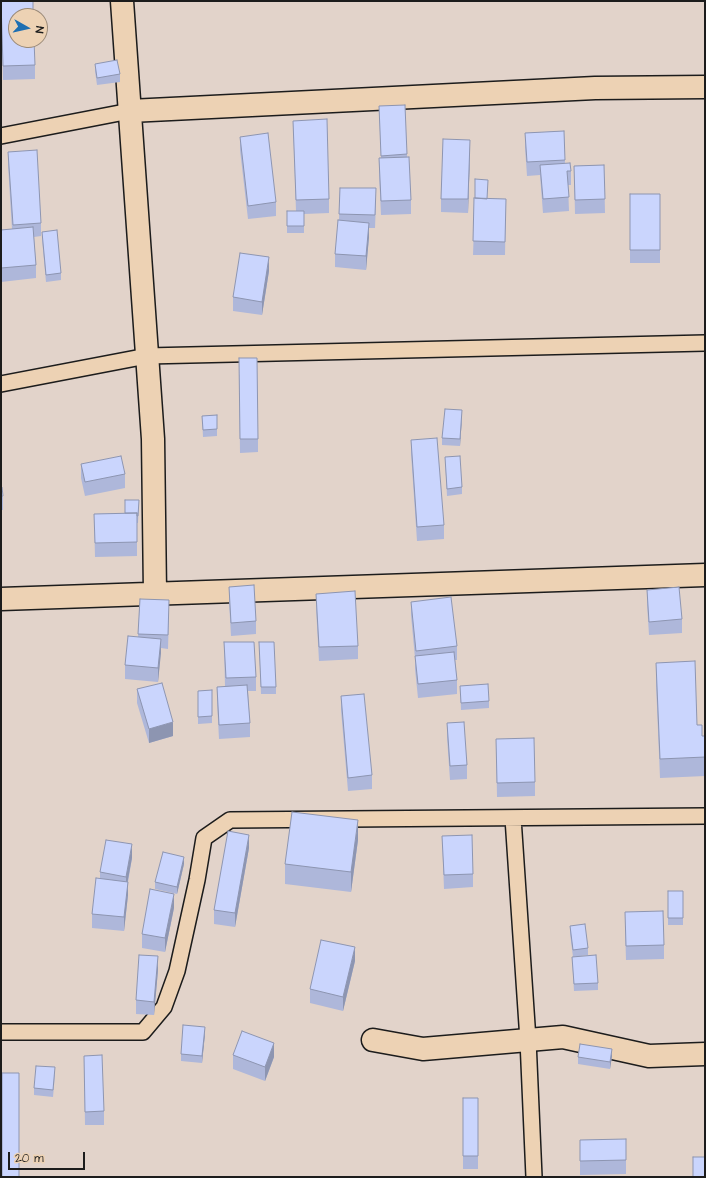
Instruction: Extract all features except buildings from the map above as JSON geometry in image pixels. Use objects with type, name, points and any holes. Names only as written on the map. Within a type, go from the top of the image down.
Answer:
[{"type":"street","points":[[122,1],[153,439],[155,593]]},
{"type":"street","points":[[130,111],[595,88],[705,87]]},
{"type":"street","points":[[1,599],[705,574]]},
{"type":"street","points":[[373,1040],[423,1049],[563,1037],[649,1056],[705,1054]]},
{"type":"lane","points":[[1,136],[130,111]]},
{"type":"lane","points":[[1,384],[147,356],[705,343]]},
{"type":"lane","points":[[1,1032],[143,1032],[164,1006],[177,971],[197,880],[204,838],[230,820],[705,816]]},
{"type":"lane","points":[[513,818],[528,1040],[534,1177]]}]
